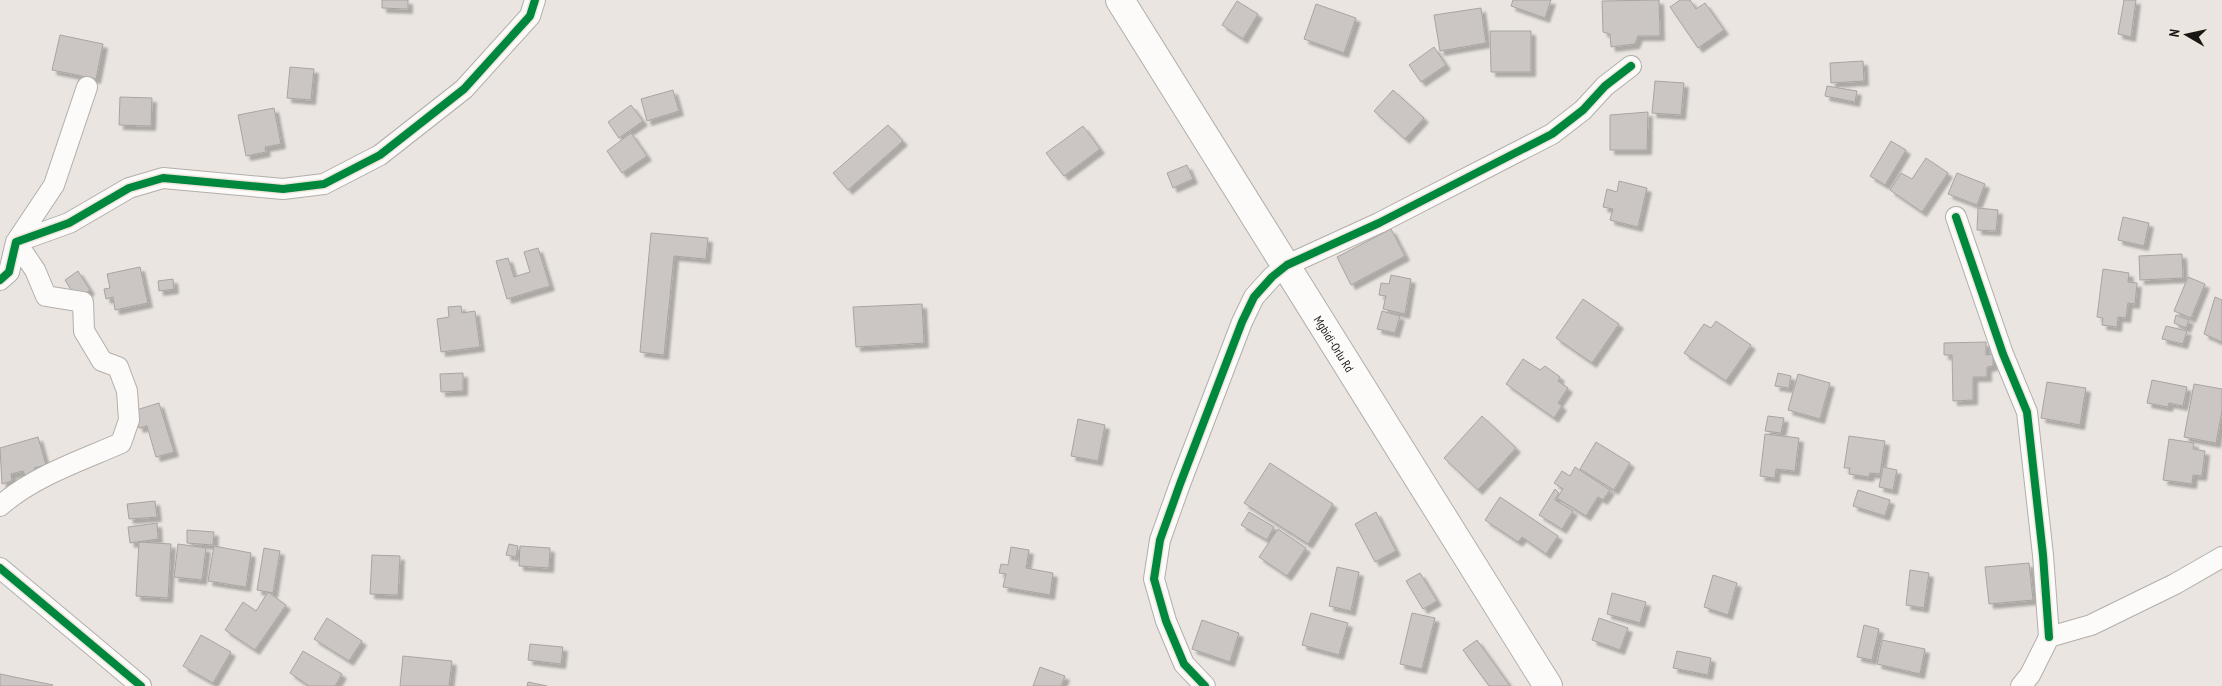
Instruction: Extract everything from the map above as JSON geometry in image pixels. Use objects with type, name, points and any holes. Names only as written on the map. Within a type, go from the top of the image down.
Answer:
[{"type":"main road","name":"Mgbidi-Orlu Rd","points":[[1120,0],[1548,686]]},
{"type":"street","points":[[16,242],[68,223],[129,188],[164,178],[283,190],[324,184],[380,155],[464,89],[530,16],[535,0]]},
{"type":"street","points":[[1205,686],[1184,664],[1166,621],[1154,579],[1160,540],[1242,322],[1254,298],[1272,277],[1287,265],[1378,224],[1552,134],[1583,110],[1604,86],[1631,66]]},
{"type":"street","points":[[0,280],[9,272],[16,242],[54,185],[87,86]]},
{"type":"street","points":[[1956,217],[2003,354],[2027,412],[2043,555],[2049,637],[2030,675],[2021,686]]},
{"type":"street","points":[[0,506],[15,493],[37,481],[121,443],[129,420],[127,391],[118,367],[102,361],[84,331],[83,302],[46,296],[35,270],[16,242]]},
{"type":"street","points":[[2049,637],[2091,625],[2176,584],[2222,557]]},
{"type":"street","points":[[0,568],[142,686]]},
{"type":"building","points":[[382,0],[408,0],[408,9],[382,8]]},
{"type":"building","points":[[1513,0],[1551,0],[1545,18],[1511,6]]},
{"type":"building","points":[[1659,0],[1660,36],[1638,36],[1635,44],[1611,47],[1610,34],[1603,32],[1602,1]]},
{"type":"building","points":[[1680,0],[1690,0],[1696,9],[1705,3],[1724,30],[1698,48],[1670,7]]},
{"type":"building","points":[[2124,0],[2136,0],[2131,37],[2118,34]]},
{"type":"building","points":[[1237,1],[1258,14],[1243,39],[1222,25]]},
{"type":"building","points":[[1316,4],[1356,18],[1344,53],[1304,39]]},
{"type":"building","points":[[1481,8],[1486,43],[1440,51],[1434,15]]},
{"type":"building","points":[[1490,31],[1531,31],[1531,72],[1491,72]]},
{"type":"building","points":[[60,35],[103,44],[96,79],[52,70]]},
{"type":"building","points":[[1434,47],[1446,65],[1421,82],[1409,65]]},
{"type":"building","points":[[1863,61],[1864,81],[1831,83],[1830,63]]},
{"type":"building","points":[[290,67],[314,69],[311,100],[287,98]]},
{"type":"building","points":[[1655,81],[1684,83],[1681,115],[1652,113]]},
{"type":"building","points":[[1827,86],[1857,91],[1855,102],[1825,96]]},
{"type":"building","points":[[673,90],[679,111],[647,121],[641,99]]},
{"type":"building","points":[[1393,90],[1424,118],[1405,139],[1374,111]]},
{"type":"building","points":[[120,97],[152,98],[151,126],[119,125]]},
{"type":"building","points":[[631,105],[643,121],[619,138],[608,122]]},
{"type":"building","points":[[274,108],[281,144],[265,147],[266,152],[246,156],[238,115]]},
{"type":"building","points":[[1648,112],[1647,150],[1610,150],[1610,115]]},
{"type":"building","points":[[888,125],[903,141],[848,190],[833,173]]},
{"type":"building","points":[[1083,126],[1100,149],[1064,176],[1046,153]]},
{"type":"building","points":[[631,133],[647,156],[622,173],[607,151]]},
{"type":"building","points":[[1891,141],[1906,150],[1885,185],[1870,176]]},
{"type":"building","points":[[1926,158],[1948,173],[1922,212],[1890,190],[1901,173],[1912,179]]},
{"type":"building","points":[[1187,165],[1193,179],[1173,188],[1167,173]]},
{"type":"building","points":[[1957,173],[1985,184],[1977,205],[1948,194]]},
{"type":"building","points":[[1619,181],[1647,188],[1638,227],[1610,220],[1613,209],[1603,207],[1607,189],[1617,192]]},
{"type":"building","points":[[1978,208],[1998,210],[1996,231],[1977,230]]},
{"type":"building","points":[[2123,217],[2149,223],[2144,246],[2118,240]]},
{"type":"building","points":[[1391,229],[1405,256],[1351,285],[1337,257]]},
{"type":"building","points":[[651,233],[708,238],[706,259],[674,256],[664,355],[640,352]]},
{"type":"building","points":[[538,248],[550,286],[507,299],[496,261],[508,258],[514,277],[530,272],[524,252]]},
{"type":"building","points":[[2182,254],[2183,278],[2140,280],[2139,256]]},
{"type":"building","points":[[140,267],[148,303],[115,310],[113,297],[106,299],[104,289],[110,288],[107,274]]},
{"type":"building","points":[[2103,269],[2129,273],[2128,282],[2137,283],[2135,304],[2128,303],[2126,318],[2118,317],[2117,327],[2102,325],[2103,318],[2097,317]]},
{"type":"building","points":[[78,271],[90,290],[77,299],[65,280]]},
{"type":"building","points":[[1391,275],[1411,279],[1405,314],[1383,309],[1386,296],[1379,295],[1381,283],[1389,284]]},
{"type":"building","points":[[2188,277],[2205,284],[2191,318],[2174,311]]},
{"type":"building","points":[[173,279],[174,289],[159,291],[158,281]]},
{"type":"building","points":[[2215,297],[2222,300],[2222,342],[2204,334]]},
{"type":"building","points":[[1583,299],[1619,324],[1592,363],[1556,338]]},
{"type":"building","points":[[922,304],[924,343],[856,347],[853,307]]},
{"type":"building","points":[[461,306],[462,313],[475,311],[480,347],[441,352],[437,319],[449,317],[448,307]]},
{"type":"building","points":[[1382,311],[1400,316],[1395,333],[1377,329]]},
{"type":"building","points":[[2176,315],[2189,320],[2186,328],[2174,323]]},
{"type":"building","points":[[1716,321],[1751,345],[1726,381],[1684,353],[1704,324],[1711,328]]},
{"type":"building","points":[[2166,326],[2187,331],[2183,344],[2162,339]]},
{"type":"building","points":[[1986,342],[1986,355],[1993,354],[1993,366],[1987,367],[1987,377],[1973,377],[1973,400],[1953,401],[1952,355],[1944,355],[1944,343]]},
{"type":"building","points":[[1523,359],[1540,370],[1545,366],[1560,377],[1558,381],[1568,388],[1558,403],[1562,406],[1554,418],[1506,384]]},
{"type":"building","points":[[463,373],[463,391],[441,392],[440,374]]},
{"type":"building","points":[[1778,373],[1791,376],[1789,388],[1775,386]]},
{"type":"building","points":[[1798,374],[1830,383],[1820,419],[1788,410]]},
{"type":"building","points":[[2152,380],[2187,387],[2183,406],[2169,403],[2168,407],[2147,403]]},
{"type":"building","points":[[2047,382],[2086,388],[2080,425],[2041,418]]},
{"type":"building","points":[[2194,384],[2222,389],[2222,411],[2216,443],[2184,437]]},
{"type":"building","points":[[159,403],[174,452],[156,457],[147,426],[139,428],[133,411]]},
{"type":"building","points":[[1482,416],[1516,448],[1478,490],[1444,458]]},
{"type":"building","points":[[1768,416],[1784,418],[1781,433],[1765,431]]},
{"type":"building","points":[[1078,419],[1105,425],[1098,461],[1071,456]]},
{"type":"building","points":[[1765,434],[1799,438],[1795,471],[1776,469],[1775,478],[1760,476]]},
{"type":"building","points":[[1849,436],[1885,441],[1880,474],[1870,473],[1869,477],[1849,474],[1850,468],[1844,468]]},
{"type":"building","points":[[38,437],[46,465],[34,468],[36,475],[26,478],[23,471],[11,474],[12,481],[2,484],[0,448]]},
{"type":"building","points":[[2169,439],[2194,443],[2193,449],[2205,451],[2202,476],[2193,475],[2192,484],[2163,480]]},
{"type":"building","points":[[1596,442],[1630,463],[1614,490],[1580,469]]},
{"type":"building","points":[[1270,463],[1333,504],[1308,544],[1244,503]]},
{"type":"building","points":[[1575,467],[1610,490],[1603,500],[1598,497],[1586,516],[1557,498],[1563,489],[1554,483],[1562,471],[1570,476]]},
{"type":"building","points":[[1883,467],[1897,470],[1893,490],[1879,487]]},
{"type":"building","points":[[1555,489],[1559,493],[1555,500],[1573,511],[1562,529],[1539,515]]},
{"type":"building","points":[[1858,490],[1890,500],[1885,516],[1853,506]]},
{"type":"building","points":[[1500,497],[1558,536],[1546,554],[1522,537],[1518,542],[1485,520]]},
{"type":"building","points":[[155,501],[157,517],[129,519],[127,504]]},
{"type":"building","points":[[1249,512],[1274,527],[1267,540],[1241,525]]},
{"type":"building","points":[[1376,512],[1396,551],[1375,562],[1355,524]]},
{"type":"building","points":[[157,523],[158,539],[130,543],[128,527]]},
{"type":"building","points":[[1278,529],[1306,548],[1287,576],[1259,557]]},
{"type":"building","points":[[187,530],[214,532],[213,545],[187,543]]},
{"type":"building","points":[[139,542],[171,544],[168,598],[136,596]]},
{"type":"building","points":[[178,544],[206,548],[202,580],[174,577]]},
{"type":"building","points":[[509,544],[518,546],[516,557],[506,555]]},
{"type":"building","points":[[214,546],[251,553],[246,587],[208,581]]},
{"type":"building","points":[[520,546],[550,548],[549,568],[519,566]]},
{"type":"building","points":[[1011,547],[1029,550],[1026,568],[1053,573],[1050,595],[1003,587],[1006,574],[999,573],[1001,564],[1008,565]]},
{"type":"building","points":[[264,548],[280,551],[273,593],[257,590]]},
{"type":"building","points":[[372,555],[400,556],[398,595],[370,594]]},
{"type":"building","points":[[2029,563],[2033,600],[1989,604],[1985,567]]},
{"type":"building","points":[[1337,567],[1359,572],[1351,611],[1329,606]]},
{"type":"building","points":[[1910,570],[1929,573],[1924,608],[1906,605]]},
{"type":"building","points":[[1420,573],[1437,601],[1423,609],[1406,581]]},
{"type":"building","points":[[1713,575],[1737,583],[1728,615],[1704,607]]},
{"type":"building","points":[[268,592],[286,605],[255,650],[225,630],[243,602],[256,611]]},
{"type":"building","points":[[1612,593],[1646,602],[1640,623],[1607,614]]},
{"type":"building","points":[[1311,613],[1348,623],[1339,655],[1302,645]]},
{"type":"building","points":[[1412,613],[1435,618],[1422,669],[1400,664]]},
{"type":"building","points":[[327,618],[362,641],[349,661],[314,639]]},
{"type":"building","points":[[1599,618],[1628,628],[1620,650],[1592,640]]},
{"type":"building","points":[[1202,620],[1239,633],[1230,662],[1192,649]]},
{"type":"building","points":[[1864,625],[1879,629],[1872,660],[1857,657]]},
{"type":"building","points":[[201,635],[231,652],[213,683],[183,666]]},
{"type":"building","points":[[1477,640],[1510,686],[1489,686],[1463,650]]},
{"type":"building","points":[[1882,640],[1925,649],[1920,674],[1877,664]]},
{"type":"building","points":[[530,644],[563,647],[561,664],[528,660]]},
{"type":"building","points":[[303,651],[342,674],[335,686],[309,686],[290,673]]},
{"type":"building","points":[[1677,651],[1711,658],[1708,675],[1673,668]]},
{"type":"building","points":[[403,656],[452,661],[449,686],[400,686]]},
{"type":"building","points":[[1040,667],[1065,676],[1061,686],[1033,686]]},
{"type":"building","points":[[0,674],[53,685],[0,686]]},
{"type":"building","points":[[528,682],[547,686],[527,686]]},
{"type":"cycle path","points":[[0,280],[9,272],[16,242],[69,223],[129,188],[163,178],[283,189],[324,184],[380,155],[464,89],[530,16],[535,0]]},
{"type":"cycle path","points":[[1205,686],[1184,664],[1166,621],[1154,579],[1160,540],[1242,322],[1254,297],[1272,277],[1287,265],[1379,223],[1552,134],[1583,110],[1605,86],[1631,66]]},
{"type":"cycle path","points":[[1956,217],[2003,354],[2027,412],[2043,555],[2049,637]]},
{"type":"cycle path","points":[[0,568],[141,686]]}]
